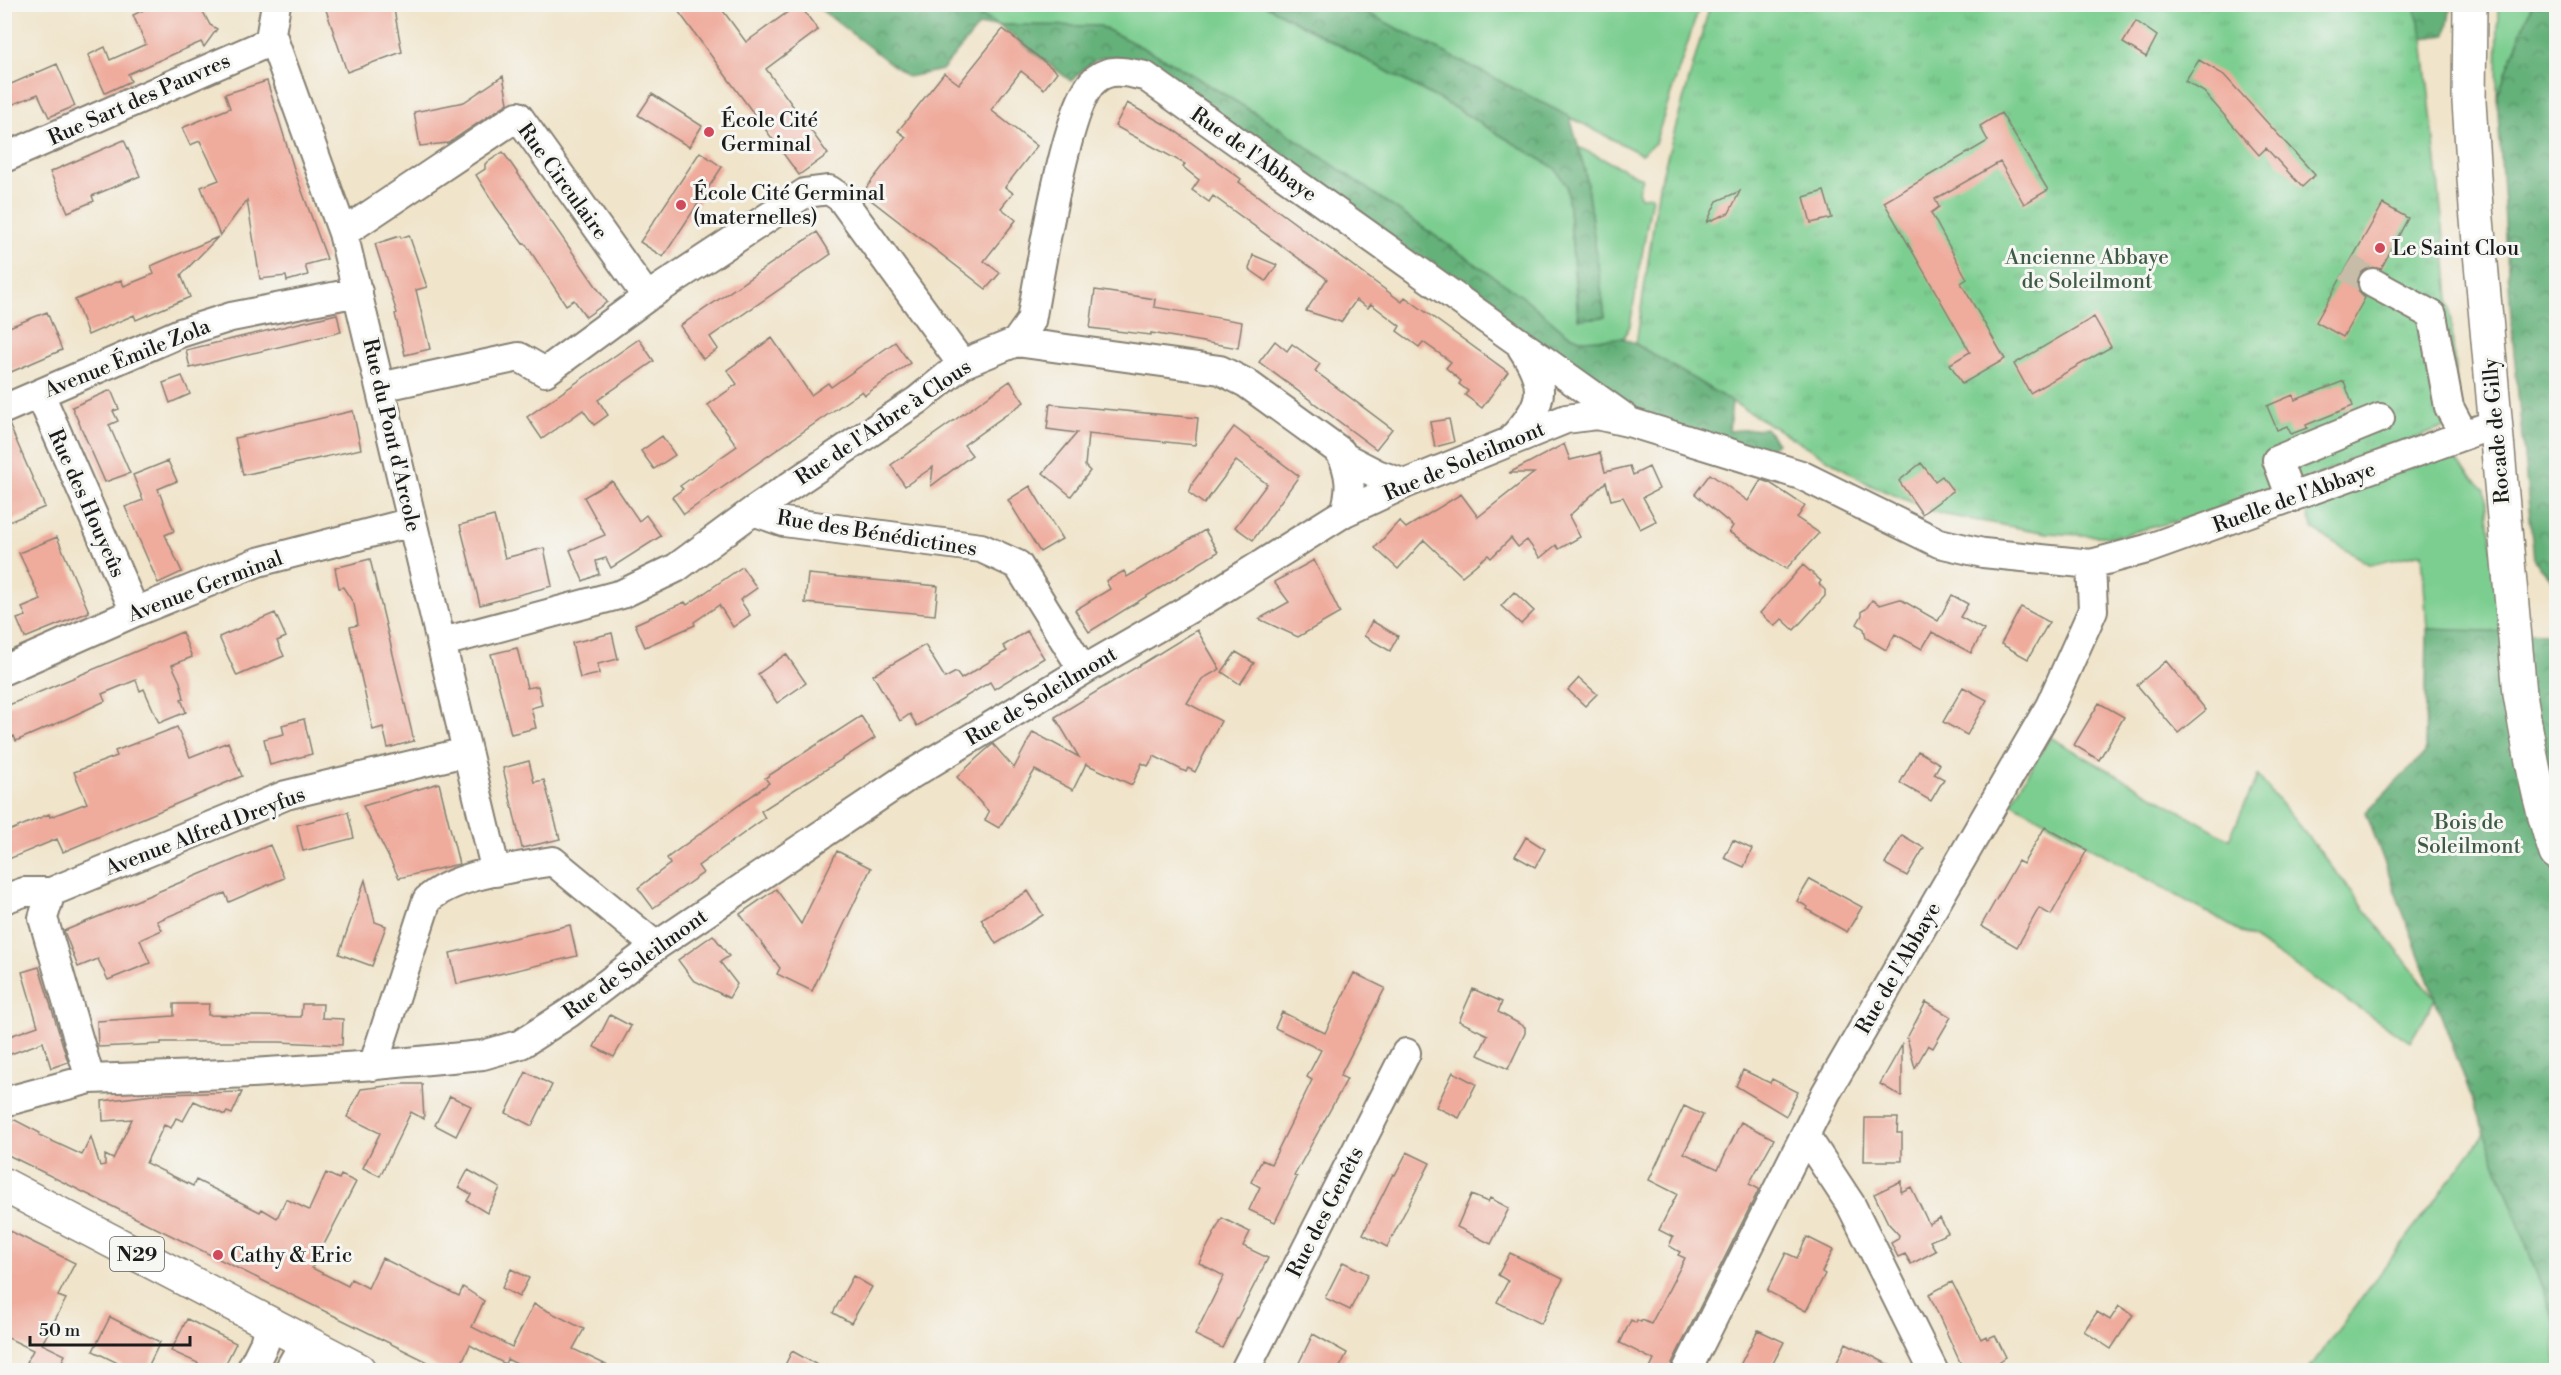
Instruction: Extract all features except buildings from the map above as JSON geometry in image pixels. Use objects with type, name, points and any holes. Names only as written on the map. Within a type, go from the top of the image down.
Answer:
[{"type":"main road","name":"Rocade de Gilly","points":[[2470,4],[2469,102],[2520,694],[2531,762],[2556,853]]},
{"type":"main road","name":"N29","points":[[4,1185],[269,1324],[296,1357],[359,1371]]},
{"type":"street","name":"Rue du Pont d'Arcole","points":[[276,4],[271,33],[344,233],[496,872]]},
{"type":"street","name":"Rue Sart des Pauvres","points":[[4,158],[274,40]]},
{"type":"street","name":"Rue de l'Abbaye","points":[[1016,342],[1031,321],[1059,172],[1083,100],[1095,79],[1115,70],[1145,76],[1632,423]]},
{"type":"street","name":"Rue Circulaire","points":[[344,233],[518,116],[647,297]]},
{"type":"street","points":[[380,387],[519,357],[545,372],[647,297],[805,193],[829,190],[841,198],[962,364]]},
{"type":"street","points":[[2373,283],[2432,315],[2449,407],[2464,435]]},
{"type":"street","name":"Avenue Émile Zola","points":[[4,410],[180,333],[231,317],[358,292]]},
{"type":"street","points":[[1510,441],[1527,423],[1540,388],[1534,366],[1517,341]]},
{"type":"street","name":"Rue de l'Arbre à Clous","points":[[443,642],[622,594],[676,568],[753,511],[918,400],[962,364],[1016,342],[1220,370],[1245,382],[1342,456],[1377,474],[1405,484]]},
{"type":"street","name":"Rue des Houyeûs","points":[[40,394],[135,612]]},
{"type":"street","name":"Rue de Soleilmont","points":[[4,1102],[90,1078],[252,1073],[373,1066],[483,1055],[521,1044],[569,1013],[656,946],[912,774],[1083,670],[1208,598],[1345,512],[1405,484],[1566,419],[1597,415],[1632,423],[1801,475],[1939,543],[1983,553],[2091,564]]},
{"type":"street","points":[[2291,498],[2277,460],[2380,418]]},
{"type":"street","name":"Ruelle de l'Abbaye","points":[[2091,564],[2147,549],[2495,424]]},
{"type":"street","points":[[1342,456],[1348,469],[1351,493],[1345,512]]},
{"type":"street","name":"Rue des Bénédictines","points":[[753,511],[784,522],[981,548],[1017,565],[1083,670]]},
{"type":"street","name":"Avenue Germinal","points":[[4,670],[135,612],[258,562],[412,522]]},
{"type":"street","name":"Rue de l'Abbaye","points":[[1687,1371],[1826,1092],[2050,706],[2093,610],[2091,564]]},
{"type":"street","name":"Avenue Alfred Dreyfus","points":[[4,899],[24,892],[51,892],[286,795],[466,752]]},
{"type":"street","points":[[373,1066],[427,900],[439,889],[496,872],[553,861],[656,946]]},
{"type":"street","points":[[51,892],[43,918],[90,1078]]},
{"type":"street","name":"Rue des Genêts","points":[[1245,1371],[1406,1053]]},
{"type":"street","points":[[1805,1135],[1851,1205],[1933,1371]]},
{"type":"street","points":[[251,1371],[264,1344],[269,1324]]},
{"type":"green space","points":[[815,5],[962,5],[998,25],[979,26],[942,70],[908,77]]},
{"type":"green space","points":[[962,5],[1265,5],[1455,108],[1555,168],[1567,186],[1578,319],[1605,317],[1585,171],[1578,147],[1642,178],[1638,191],[1641,197],[1652,196],[1630,326],[1623,338],[1582,340],[1566,333],[1526,299],[1278,127],[1169,61],[1100,26],[998,25]]},
{"type":"green space","points":[[1265,5],[1352,5],[1570,117],[1585,171],[1605,317],[1579,319],[1567,186],[1555,168],[1455,108]]},
{"type":"green space","points":[[1352,5],[1700,5],[1655,143],[1641,154]]},
{"type":"green space","name":"Ancienne Abbaye de Soleilmont","points":[[1710,5],[2416,5],[2423,38],[2443,228],[2459,417],[2448,426],[2293,484],[2286,481],[2212,512],[2114,537],[2047,533],[1940,514],[1872,486],[1636,344],[1659,186]]},
{"type":"green space","points":[[2416,5],[2451,5],[2446,35],[2423,38]]},
{"type":"green space","points":[[2498,5],[2532,5],[2497,97]]},
{"type":"green space","points":[[2532,5],[2556,5],[2556,584],[2534,560],[2512,332],[2497,97]]},
{"type":"green space","points":[[998,25],[1100,26],[1169,61],[1278,127],[1526,299],[1566,333],[1582,340],[1623,338],[1636,344],[1732,402],[1729,431],[1766,428],[1777,443],[1765,453],[1642,417],[1130,61],[1104,57],[1091,63],[1071,81]]},
{"type":"green space","points":[[2449,454],[2485,490],[2502,633],[2427,629],[2422,553],[2370,565],[2314,530],[2303,503]]},
{"type":"green space","name":"Bois de Soleilmont","points":[[2556,625],[2556,1325],[2366,813],[2425,753],[2427,629],[2546,633]]},
{"type":"green space","points":[[2050,737],[2229,839],[2258,776],[2435,999],[2410,1042],[2254,939],[2011,802]]},
{"type":"green space","points":[[2485,1133],[2556,1325],[2556,1370],[2308,1370]]},
{"type":"tunnel","points":[[2347,267],[2373,283]]},
{"type":"place","name":"École Cité Germinal","points":[[709,132]]},
{"type":"place","name":"École Cité Germinal (maternelles)","points":[[681,205]]},
{"type":"place","name":"Le Saint Clou","points":[[2380,248]]},
{"type":"place","name":"Cathy & Eric","points":[[218,1255]]}]
